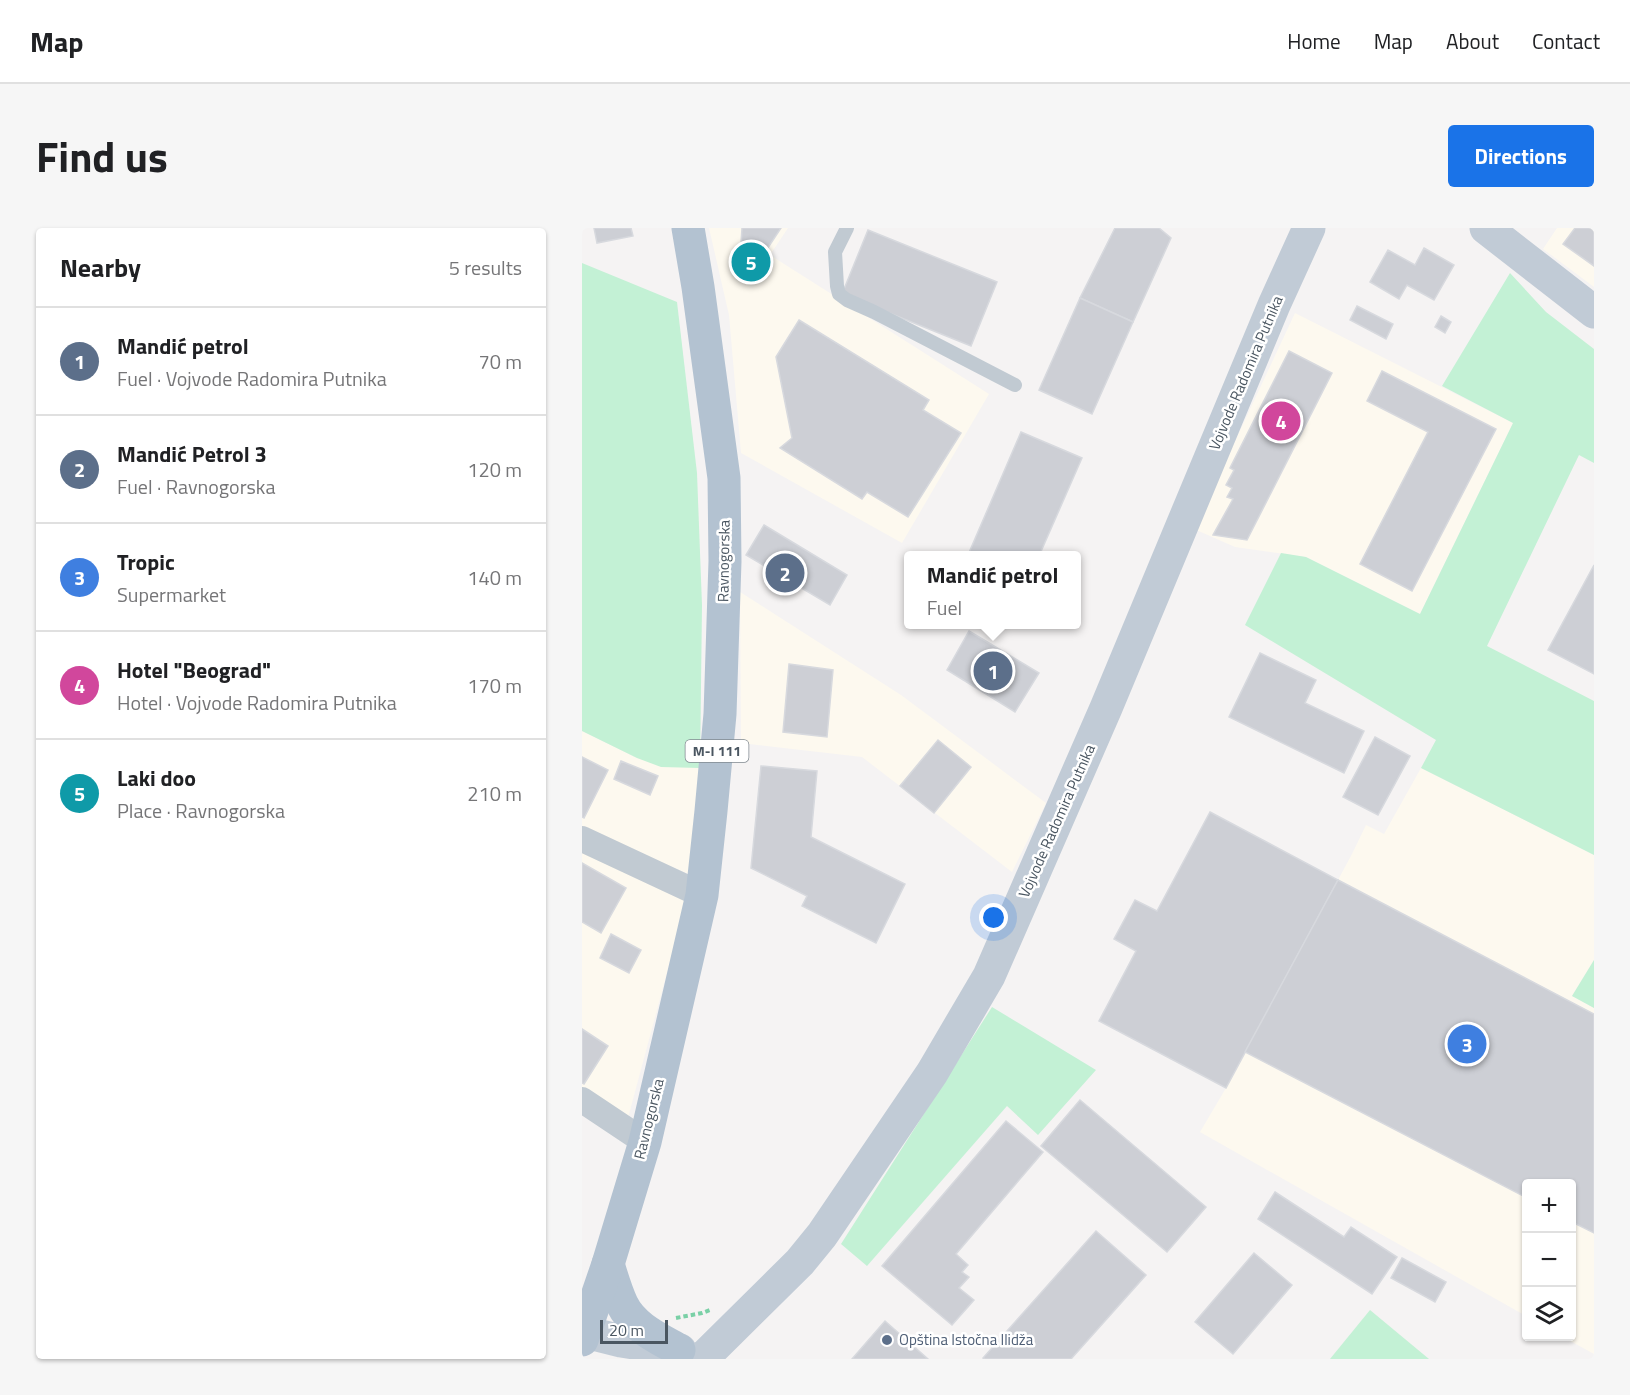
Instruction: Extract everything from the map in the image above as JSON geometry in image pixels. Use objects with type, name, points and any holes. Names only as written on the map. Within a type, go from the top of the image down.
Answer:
[{"type":"main road","name":"Ravnogorska","points":[[585,1324],[608,1264],[645,1142],[702,895],[720,714],[725,561],[724,478],[699,287],[688,228]]},
{"type":"main road","name":"Vojvode Radomira Putnika","points":[[698,1356],[800,1262],[822,1235],[932,1073],[989,976],[1102,719],[1274,305],[1309,228]]},
{"type":"main road","points":[[1486,228],[1594,312]]},
{"type":"main road","points":[[608,1264],[622,1305],[644,1330],[698,1356]]},
{"type":"main road","points":[[585,1324],[621,1341],[698,1356]]},
{"type":"main road","points":[[585,1324],[595,1352],[603,1359]]},
{"type":"street","points":[[582,839],[702,895]]},
{"type":"street","points":[[582,1101],[645,1142]]},
{"type":"lane","points":[[847,228],[835,252],[839,294],[1015,385]]},
{"type":"path","points":[[668,1319],[712,1309]]},
{"type":"shaded area","points":[[709,228],[788,228],[770,255],[989,394],[902,543],[741,453],[729,315]]},
{"type":"shaded area","points":[[1557,228],[1594,228],[1594,287],[1543,249]]},
{"type":"shaded area","points":[[1295,313],[1513,423],[1420,614],[1306,557],[1235,547],[1194,529]]},
{"type":"shaded area","points":[[740,592],[901,695],[1046,803],[1012,872],[862,757],[741,743]]},
{"type":"shaded area","points":[[582,731],[637,758],[700,768],[689,874],[582,830]]},
{"type":"shaded area","points":[[1421,768],[1594,855],[1594,960],[1572,996],[1594,1008],[1594,1354],[1570,1341],[1576,1341],[1576,1179],[1522,1179],[1522,1314],[1200,1132],[1226,1088],[1366,825],[1384,834]]},
{"type":"shaded area","points":[[582,849],[687,898],[628,1118],[582,1088]]},
{"type":"green space","points":[[582,263],[677,302],[697,473],[702,605],[700,768],[661,767],[582,731]]},
{"type":"green space","points":[[1510,273],[1546,312],[1594,349],[1594,463],[1579,455],[1487,646],[1594,701],[1594,855],[1421,768],[1436,740],[1245,625],[1281,553],[1306,557],[1420,614],[1513,423],[1442,386]]},
{"type":"green space","points":[[1594,960],[1594,1008],[1572,996]]},
{"type":"green space","points":[[992,1007],[1096,1070],[1038,1135],[1007,1106],[867,1266],[841,1244]]},
{"type":"green space","points":[[1370,1310],[1429,1359],[1330,1359]]},
{"type":"building","points":[[594,228],[631,228],[633,236],[597,243]]},
{"type":"building","points":[[742,228],[781,228],[746,281],[741,243]]},
{"type":"building","points":[[1115,228],[1159,228],[1171,238],[1133,322],[1080,298]]},
{"type":"building","points":[[1575,228],[1594,228],[1594,266],[1563,244]]},
{"type":"building","points":[[868,230],[997,282],[971,346],[842,294]]},
{"type":"building","points":[[1424,248],[1454,265],[1434,300],[1407,285],[1399,299],[1370,282],[1388,250],[1415,265]]},
{"type":"building","points":[[1080,298],[1133,322],[1092,414],[1039,390]]},
{"type":"building","points":[[1357,306],[1393,324],[1386,339],[1350,320]]},
{"type":"building","points":[[1441,316],[1451,322],[1445,333],[1435,327]]},
{"type":"building","points":[[799,320],[929,400],[923,410],[961,433],[908,517],[867,492],[862,499],[780,448],[792,438],[776,357]]},
{"type":"building","points":[[1289,351],[1332,373],[1247,540],[1213,535],[1233,499],[1227,497],[1232,488],[1226,485],[1234,470],[1230,468]]},
{"type":"building","points":[[1382,371],[1496,429],[1412,591],[1360,564],[1428,432],[1367,401]]},
{"type":"building","points":[[1021,432],[1082,458],[1041,551],[970,551]]},
{"type":"building","points":[[764,525],[847,575],[830,605],[746,555]]},
{"type":"building","points":[[1594,565],[1594,674],[1548,650]]},
{"type":"building","points":[[969,631],[1039,673],[1015,712],[947,670]]},
{"type":"building","points":[[1260,653],[1316,680],[1305,703],[1364,731],[1344,773],[1229,717]]},
{"type":"building","points":[[789,664],[833,670],[827,737],[783,732]]},
{"type":"building","points":[[1375,737],[1410,756],[1378,815],[1343,797]]},
{"type":"building","points":[[938,740],[971,767],[934,813],[900,786]]},
{"type":"building","points":[[582,757],[608,770],[584,818],[582,817]]},
{"type":"building","points":[[621,761],[658,776],[650,795],[614,779]]},
{"type":"building","points":[[761,766],[817,771],[811,837],[905,884],[876,943],[802,906],[807,896],[751,868]]},
{"type":"building","points":[[1210,812],[1338,880],[1226,1088],[1099,1021],[1136,951],[1114,939],[1135,900],[1157,911]]},
{"type":"building","points":[[582,863],[626,888],[601,933],[582,922]]},
{"type":"building","points":[[1338,880],[1594,1014],[1594,1233],[1576,1224],[1576,1179],[1522,1179],[1522,1195],[1245,1052]]},
{"type":"building","points":[[611,934],[641,950],[629,973],[600,958]]},
{"type":"building","points":[[582,1029],[608,1046],[584,1084],[582,1083]]},
{"type":"building","points":[[1080,1100],[1206,1207],[1167,1252],[1041,1146]]},
{"type":"building","points":[[1006,1121],[1043,1152],[956,1254],[968,1265],[962,1272],[969,1277],[959,1288],[974,1300],[952,1325],[882,1266]]},
{"type":"building","points":[[1275,1192],[1344,1237],[1351,1227],[1397,1257],[1372,1294],[1258,1219]]},
{"type":"building","points":[[1096,1231],[1146,1275],[1071,1359],[983,1358]]},
{"type":"building","points":[[1254,1253],[1292,1285],[1233,1354],[1195,1322]]},
{"type":"building","points":[[1402,1258],[1446,1282],[1435,1302],[1391,1278]]},
{"type":"building","name":"Opština Istočna Ilidža","points":[[885,1321],[928,1359],[852,1359]]},
{"type":"place","name":"Laki doo","points":[[751,262]]},
{"type":"place","name":"Hotel \"Beograd\"","points":[[1281,421]]},
{"type":"place","name":"Mandić Petrol 3","points":[[785,573]]},
{"type":"place","name":"Mandić petrol","points":[[993,671]]},
{"type":"place","name":"Tropic","points":[[1467,1044]]},
{"type":"place","name":"Opština Istočna Ilidža","points":[[887,1340]]}]
